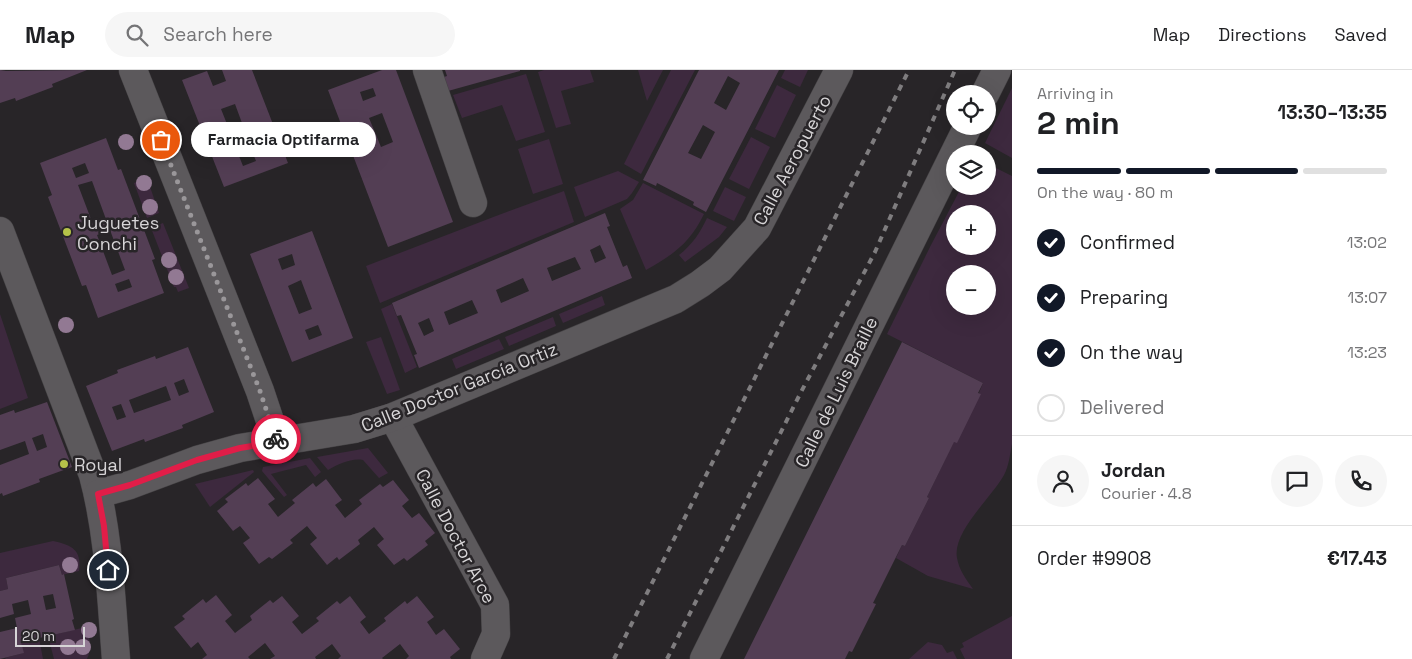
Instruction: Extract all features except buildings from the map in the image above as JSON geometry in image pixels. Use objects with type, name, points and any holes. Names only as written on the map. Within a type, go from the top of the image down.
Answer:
[{"type":"street","points":[[133,70],[260,391],[277,442]]},
{"type":"street","points":[[427,70],[473,203]]},
{"type":"street","name":"Calle Aeropuerto","points":[[720,269],[757,228],[840,70]]},
{"type":"street","points":[[990,85],[997,70]]},
{"type":"street","name":"Calle de Luis Braille","points":[[704,659],[964,135]]},
{"type":"street","points":[[0,231],[93,475],[104,526],[116,659]]},
{"type":"street","name":"Calle Doctor García Ortiz","points":[[98,494],[130,485],[197,460],[240,448],[354,429],[393,417],[676,299],[720,269]]},
{"type":"street","name":"Calle Doctor Arce","points":[[393,417],[495,604],[496,634],[484,659]]},
{"type":"shaded area","points":[[544,70],[590,70],[594,82],[561,91],[571,124],[556,128],[538,72]]},
{"type":"shaded area","points":[[638,70],[663,70],[647,101]]},
{"type":"shaded area","points":[[671,70],[695,70],[641,174],[624,164]]},
{"type":"shaded area","points":[[785,70],[808,70],[800,87],[781,78]]},
{"type":"shaded area","points":[[526,74],[545,132],[516,141],[502,105],[462,118],[453,95]]},
{"type":"shaded area","points":[[777,85],[796,95],[775,138],[755,129]]},
{"type":"shaded area","points":[[1012,88],[1012,158],[996,149],[996,145],[985,143],[989,135],[996,135],[996,121]]},
{"type":"shaded area","points":[[751,137],[770,147],[749,189],[729,179]]},
{"type":"shaded area","points":[[549,139],[563,184],[533,194],[518,149]]},
{"type":"shaded area","points":[[996,168],[1012,176],[1012,444],[1004,475],[974,515],[957,548],[959,566],[973,589],[928,576],[896,558],[902,545],[905,546],[929,498],[927,497],[954,441],[980,394],[983,383],[887,334],[946,216],[946,255],[996,255],[996,205],[952,205],[957,195],[996,195]]},
{"type":"shaded area","points":[[618,171],[639,182],[632,193],[627,199],[585,217],[574,187]]},
{"type":"shaded area","points":[[147,178],[159,213],[147,218],[134,183]]},
{"type":"shaded area","points":[[643,183],[704,214],[687,241],[673,253],[646,270],[620,209],[633,200]]},
{"type":"shaded area","points":[[725,187],[746,197],[734,221],[713,211]]},
{"type":"shaded area","points":[[564,191],[574,222],[380,303],[366,266]]},
{"type":"shaded area","points":[[707,218],[727,227],[719,237],[685,262],[679,255],[702,229]]},
{"type":"shaded area","points":[[163,223],[189,288],[178,292],[176,287],[174,287],[151,228]]},
{"type":"shaded area","points":[[602,296],[605,305],[563,323],[559,314]]},
{"type":"shaded area","points":[[392,304],[417,367],[405,373],[381,309]]},
{"type":"shaded area","points":[[0,314],[28,398],[0,409]]},
{"type":"shaded area","points":[[553,317],[556,326],[509,346],[505,337]]},
{"type":"shaded area","points":[[381,337],[400,390],[387,394],[366,342]]},
{"type":"shaded area","points":[[499,339],[504,349],[456,369],[452,359]]},
{"type":"shaded area","points":[[368,448],[388,473],[379,478],[363,460],[345,462],[328,470],[317,457]]},
{"type":"shaded area","points":[[310,458],[321,472],[315,477],[306,465],[271,474],[287,495],[284,497],[262,471],[263,467]]},
{"type":"shaded area","points":[[253,470],[254,472],[210,507],[195,484]]},
{"type":"shaded area","points":[[53,541],[66,544],[77,553],[80,564],[79,571],[62,575],[59,565],[6,578],[8,589],[0,591],[0,553]]},
{"type":"shaded area","points":[[1012,616],[1012,659],[965,659],[960,649],[964,647],[962,643]]},
{"type":"shaded area","points":[[86,627],[90,643],[87,659],[54,659],[48,636]]},
{"type":"shaded area","points":[[39,638],[43,659],[5,658],[23,653],[21,642]]},
{"type":"shaded area","points":[[928,642],[942,645],[947,653],[953,651],[957,659],[909,659]]},
{"type":"railway","points":[[614,659],[909,70]]},
{"type":"railway","points":[[667,659],[800,394],[875,252],[955,70]]},
{"type":"way so far","points":[[161,140],[260,391],[276,439]]},
{"type":"place","name":"Farmacia Optifarma","points":[[161,140]]},
{"type":"place","name":"Juguetes Conchi","points":[[67,232]]},
{"type":"place","name":"Royal","points":[[64,464]]},
{"type":"route","points":[[108,570],[104,526],[98,494],[130,485],[197,460],[240,448],[277,442],[276,439]]}]
